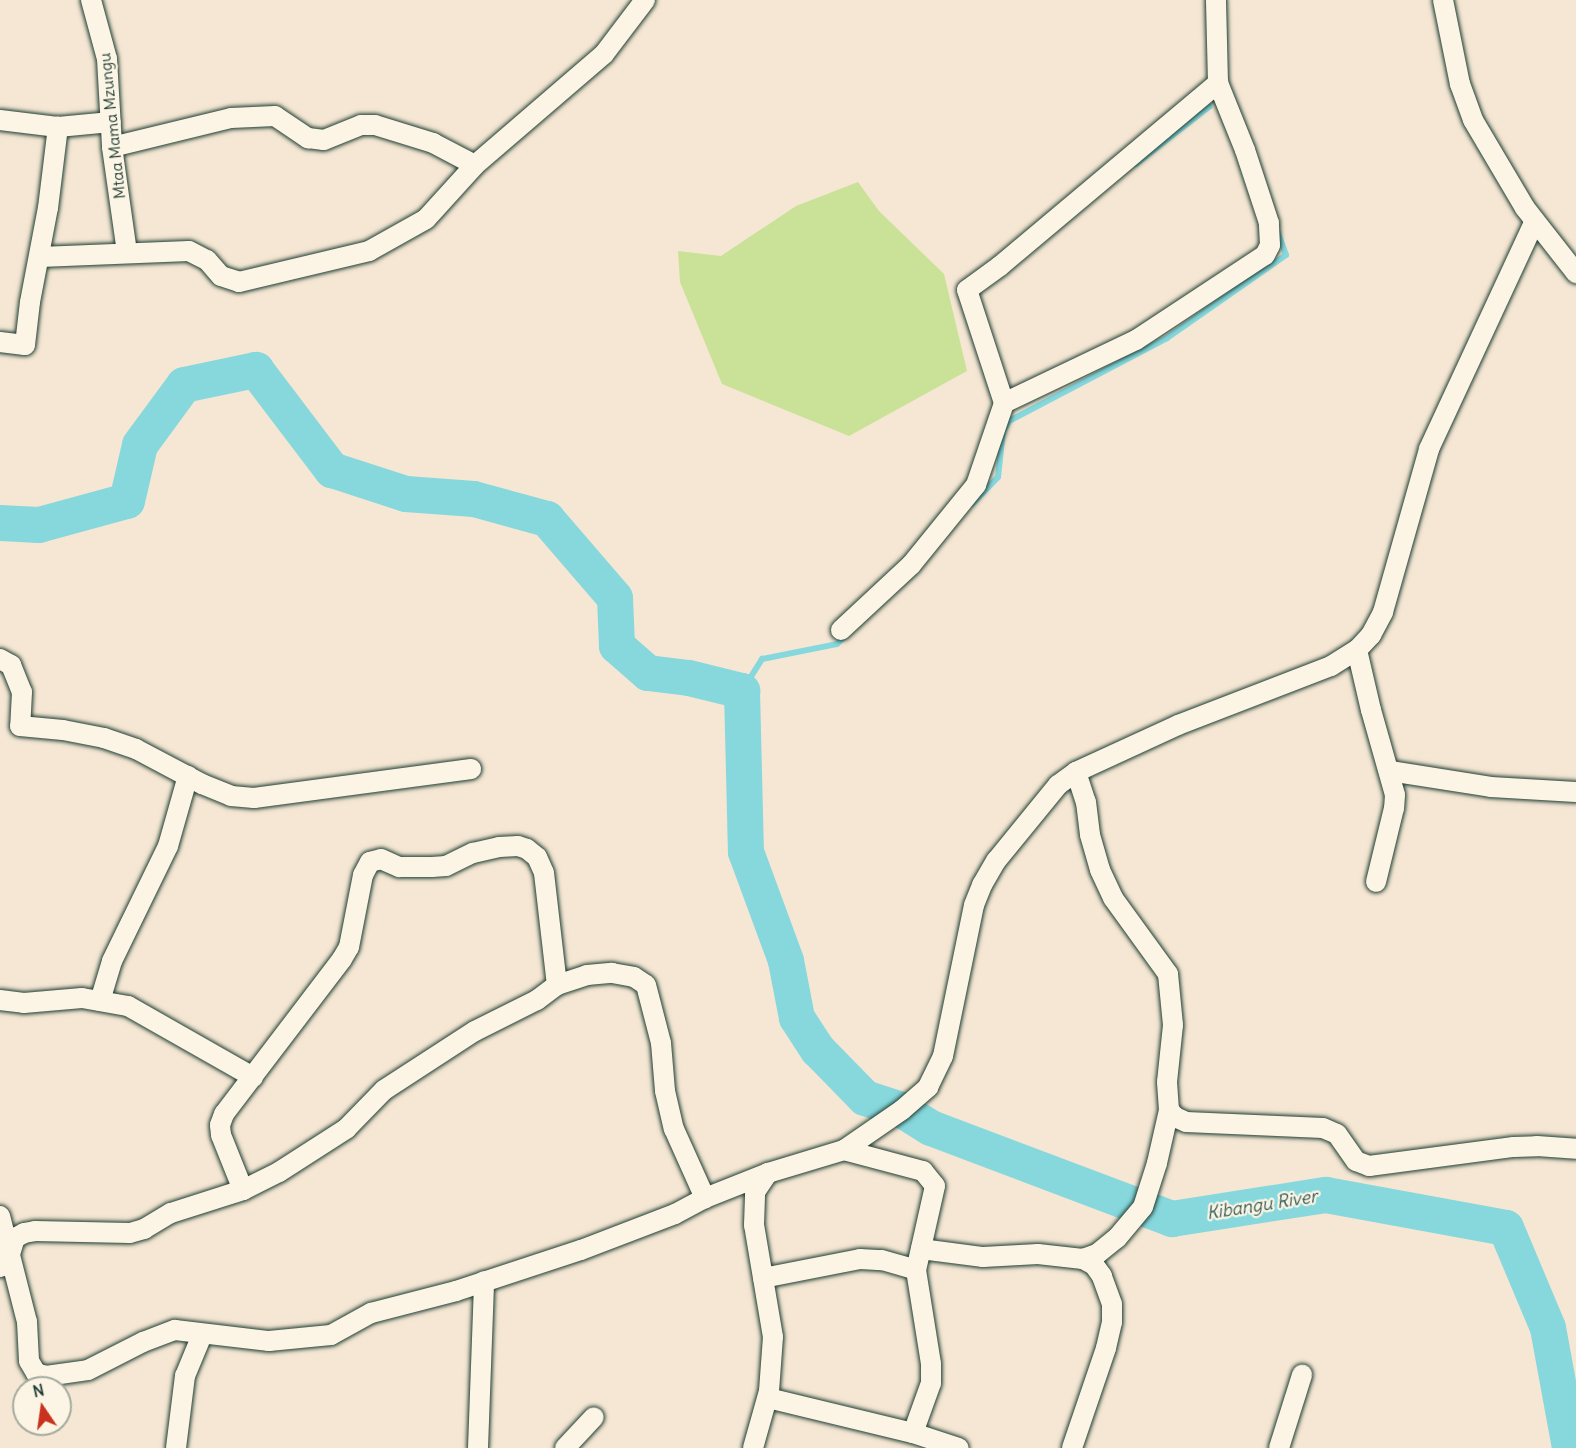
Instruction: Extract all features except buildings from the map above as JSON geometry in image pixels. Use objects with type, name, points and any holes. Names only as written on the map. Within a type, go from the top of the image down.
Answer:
[{"type":"street","name":"Mtaa Mama Mzungu","points":[[91,0],[107,59],[112,147],[127,253]]},
{"type":"street","points":[[40,256],[189,251],[207,260],[221,276],[239,282],[369,251],[426,219],[475,165],[604,54],[645,0]]},
{"type":"street","points":[[1004,403],[1136,340],[1265,255],[1270,245],[1269,222],[1245,150],[1218,83],[1216,0]]},
{"type":"street","points":[[1443,0],[1460,84],[1470,111],[1509,183],[1535,222],[1576,273]]},
{"type":"street","points":[[842,630],[911,565],[976,484],[1004,403],[967,290],[1000,266],[1218,83]]},
{"type":"street","points":[[112,147],[221,120],[275,116],[308,138],[324,140],[361,125],[375,125],[433,143],[475,165]]},
{"type":"street","points":[[0,120],[58,126],[111,122]]},
{"type":"street","points":[[0,342],[26,345],[30,302],[40,256],[58,126]]},
{"type":"street","points":[[0,1216],[5,1261],[27,1322],[29,1361],[36,1373],[46,1376],[88,1370],[143,1342],[175,1330],[202,1335],[269,1341],[331,1335],[371,1313],[484,1281],[581,1250],[675,1214],[705,1198],[768,1173],[844,1149],[902,1110],[928,1087],[943,1056],[974,905],[982,885],[996,861],[1058,785],[1076,772],[1178,725],[1332,666],[1357,650],[1371,635],[1383,612],[1429,449],[1535,222]]},
{"type":"street","points":[[1357,650],[1371,710],[1390,771],[1395,808],[1376,882]]},
{"type":"street","points":[[0,659],[10,665],[22,692],[20,726],[63,730],[104,738],[136,749],[231,796],[254,798],[471,769]]},
{"type":"street","points":[[1390,771],[1491,787],[1576,792]]},
{"type":"street","points":[[1076,772],[1086,802],[1090,835],[1100,870],[1113,898],[1168,974],[1173,1025],[1167,1082],[1169,1110],[1157,1163],[1143,1207],[1117,1238],[1096,1254],[1083,1259]]},
{"type":"street","points":[[100,1001],[112,961],[168,846],[188,776]]},
{"type":"street","points":[[243,1190],[221,1136],[220,1125],[224,1114],[342,959],[349,947],[366,866],[375,859],[399,867],[432,867],[446,866],[473,853],[499,847],[518,846],[527,849],[537,857],[544,873],[558,985]]},
{"type":"street","points":[[5,1261],[15,1238],[24,1233],[130,1233],[171,1213],[243,1190],[279,1172],[346,1130],[384,1090],[475,1031],[537,1000],[558,985],[587,975],[612,973],[634,977],[646,985],[661,1043],[664,1091],[674,1129],[705,1198]]},
{"type":"street","points":[[0,1000],[24,1003],[82,998],[128,1006],[253,1077]]},
{"type":"street","points":[[1169,1110],[1175,1118],[1186,1122],[1323,1128],[1337,1134],[1356,1161],[1369,1166],[1514,1147],[1576,1149]]},
{"type":"street","points":[[844,1149],[923,1171],[935,1186],[916,1270],[931,1364],[931,1383],[913,1432]]},
{"type":"street","points":[[753,1448],[768,1398],[773,1337],[753,1210],[755,1192],[768,1173]]},
{"type":"street","points":[[921,1249],[983,1257],[1038,1254],[1083,1259],[1094,1264],[1102,1276],[1112,1304],[1112,1322],[1096,1379],[1071,1448]]},
{"type":"street","points":[[763,1278],[860,1259],[882,1260],[916,1270]]},
{"type":"street","points":[[478,1448],[484,1281]]},
{"type":"street","points":[[176,1448],[185,1376],[202,1335]]},
{"type":"street","points":[[1279,1448],[1302,1375]]},
{"type":"street","points":[[768,1398],[913,1432],[959,1448]]},
{"type":"street","points":[[565,1448],[594,1417]]},
{"type":"green space","points":[[858,182],[879,211],[944,274],[967,371],[849,436],[722,384],[680,282],[678,251],[721,256],[796,206]]},
{"type":"waterway","points":[[1136,164],[1209,107]]},
{"type":"waterway","points":[[972,504],[998,477],[1003,431],[1009,421],[1167,338],[1286,255],[1277,230]]},
{"type":"waterway","name":"Kibangu River","points":[[0,523],[39,525],[127,501],[140,445],[184,385],[256,370],[332,470],[406,494],[474,499],[547,519],[615,598],[617,646],[648,673],[689,678],[742,691],[746,852],[786,961],[797,1018],[818,1050],[865,1098],[902,1110],[931,1128],[1172,1219],[1326,1195],[1506,1228],[1548,1328],[1570,1448]]},
{"type":"waterway","points":[[742,691],[762,659],[837,644],[846,635]]}]
